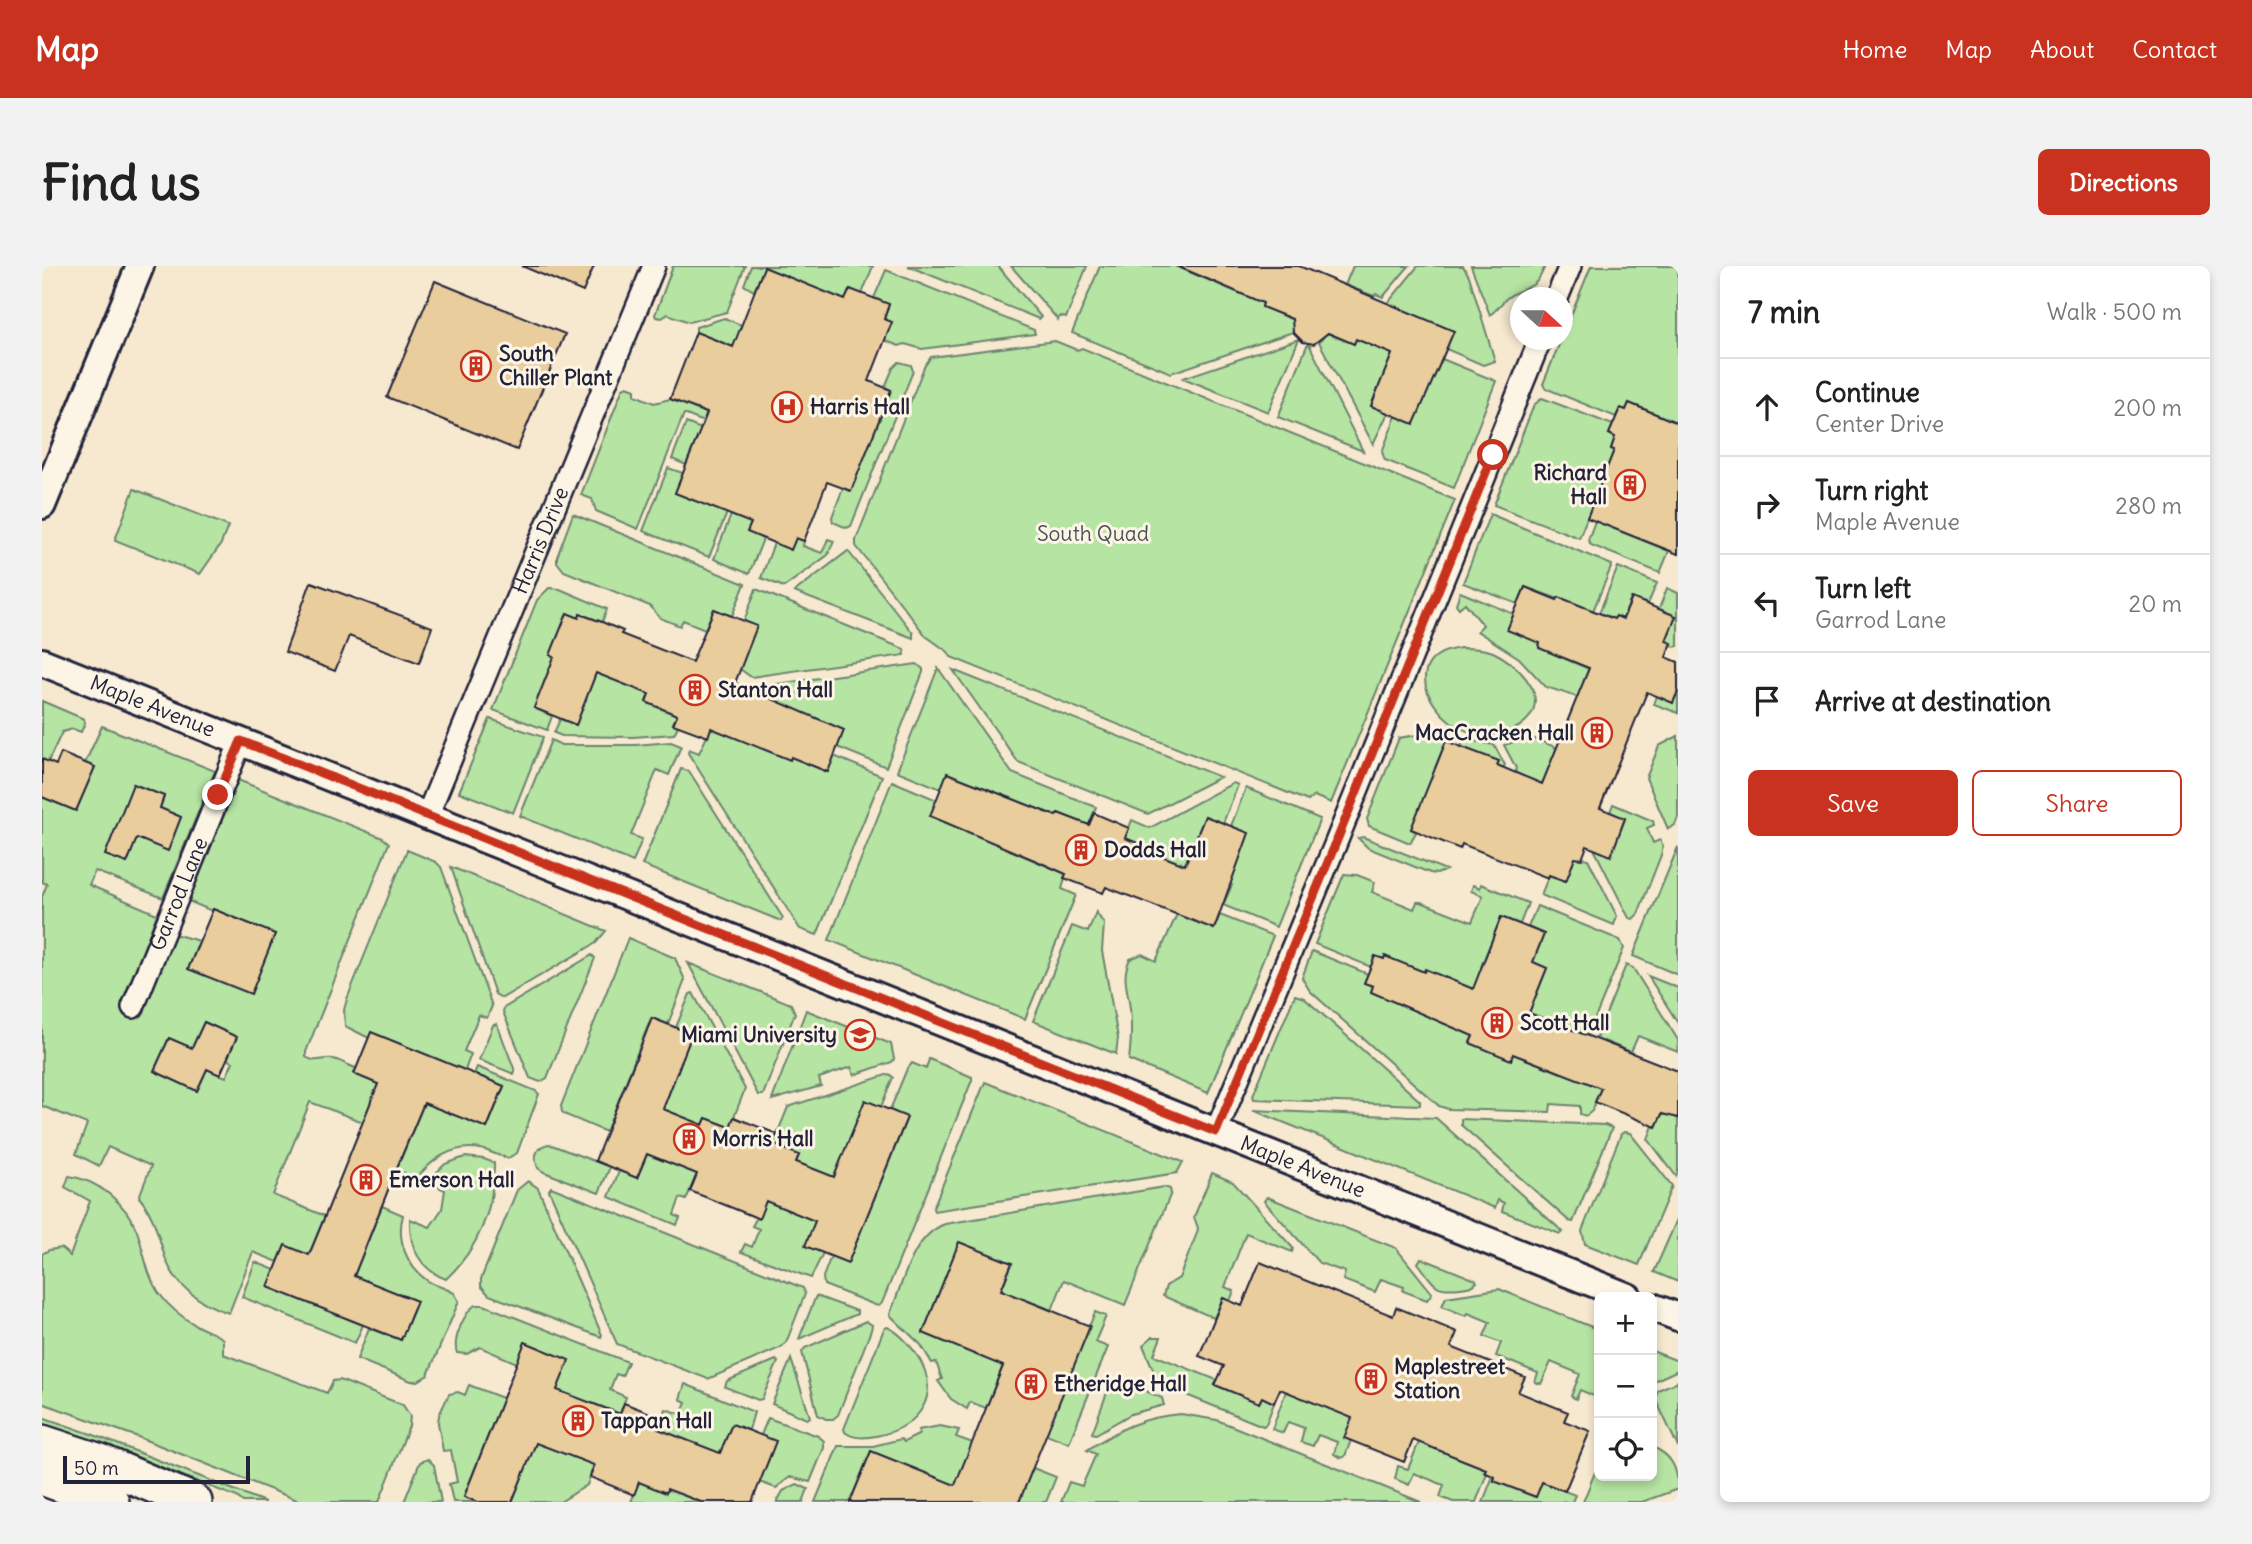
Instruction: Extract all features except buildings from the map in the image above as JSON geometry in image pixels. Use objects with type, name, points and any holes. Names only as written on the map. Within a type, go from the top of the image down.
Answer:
[{"type":"highway","points":[[42,1443],[95,1490]]},
{"type":"highway","points":[[42,1477],[95,1490],[194,1502]]},
{"type":"street","points":[[42,505],[139,266]]},
{"type":"street","name":"Harris Drive","points":[[427,816],[654,266]]},
{"type":"street","points":[[1561,287],[1570,266]]},
{"type":"street","points":[[1216,1132],[1536,350]]},
{"type":"street","name":"Maple Avenue","points":[[42,662],[1616,1292]]},
{"type":"street","name":"Garrod Lane","points":[[132,1007],[241,741]]},
{"type":"street","points":[[1657,1309],[1678,1317]]},
{"type":"green space","points":[[673,266],[745,266],[727,312],[689,322],[668,314],[662,318],[655,315]]},
{"type":"green space","points":[[751,266],[873,266],[862,294],[850,289],[845,300],[764,268],[754,291],[744,285]]},
{"type":"green space","points":[[908,266],[998,266],[1041,317],[1039,319]]},
{"type":"green space","points":[[1011,266],[1087,266],[1066,318],[1060,316],[1058,320]]},
{"type":"green space","points":[[1100,266],[1175,266],[1263,303],[1262,307],[1294,320],[1293,332],[1171,373],[1072,333]]},
{"type":"green space","points":[[1353,266],[1409,266],[1383,297],[1345,285]]},
{"type":"green space","points":[[1418,266],[1463,266],[1469,276],[1495,361],[1483,365],[1446,349],[1387,304]]},
{"type":"green space","points":[[1471,266],[1545,266],[1533,285],[1510,287],[1510,296],[1490,315]]},
{"type":"green space","points":[[1591,266],[1678,266],[1678,423],[1629,403],[1626,410],[1620,408],[1616,417],[1545,388],[1543,384],[1557,350],[1573,350],[1573,310]]},
{"type":"green space","points":[[886,270],[1034,330],[1035,334],[922,349],[905,344],[899,346],[884,340],[891,322],[884,319],[889,305],[874,298]]},
{"type":"green space","points":[[724,318],[744,326],[736,348],[696,332],[696,327]]},
{"type":"green space","points":[[1327,333],[1354,344],[1356,339],[1392,354],[1371,406],[1388,413],[1373,444],[1319,342]]},
{"type":"green space","points":[[1299,339],[1268,412],[1183,378]]},
{"type":"green space","name":"South Quad","points":[[1055,341],[1077,350],[1082,348],[1455,500],[1331,803],[1314,796],[1308,801],[951,657],[926,636],[856,546],[856,540],[924,367],[931,357]]},
{"type":"green space","points":[[1309,344],[1363,451],[1278,417]]},
{"type":"green space","points":[[1442,359],[1496,381],[1454,488],[1385,460],[1382,452],[1396,416],[1413,423]]},
{"type":"green space","points":[[899,362],[911,365],[913,371],[851,526],[847,528],[833,522],[832,517],[843,488],[851,491],[891,390],[885,387],[893,368]]},
{"type":"green space","points":[[627,386],[635,389],[635,395],[654,403],[670,399],[710,415],[706,423],[684,414],[638,529],[596,511],[592,499],[581,495],[623,388]]},
{"type":"green space","points":[[1542,398],[1613,425],[1609,434],[1615,437],[1611,448],[1614,450],[1579,538],[1494,505],[1534,405]]},
{"type":"green space","points":[[686,423],[704,430],[686,465],[672,459]]},
{"type":"green space","points":[[668,468],[683,473],[675,493],[727,513],[709,557],[643,531]]},
{"type":"green space","points":[[134,489],[228,526],[221,544],[200,574],[115,540]]},
{"type":"green space","points":[[573,514],[745,584],[732,616],[714,609],[705,629],[683,620],[680,626],[660,618],[650,606],[564,571],[557,562],[557,557]]},
{"type":"green space","points":[[1490,514],[1612,565],[1593,611],[1525,587],[1518,604],[1463,583]]},
{"type":"green space","points":[[731,515],[751,523],[748,532],[763,539],[749,574],[714,559]]},
{"type":"green space","points":[[1595,521],[1669,551],[1660,573],[1591,545],[1588,540]]},
{"type":"green space","points":[[796,538],[804,541],[803,546],[822,553],[828,539],[834,541],[828,555],[784,587],[761,578],[774,543]]},
{"type":"green space","points":[[848,551],[913,633],[913,638],[794,592]]},
{"type":"green space","points":[[1618,567],[1657,583],[1648,604],[1631,598],[1623,619],[1614,620],[1599,613]]},
{"type":"green space","points":[[549,588],[560,589],[607,609],[602,622],[581,614],[579,618],[567,613],[554,657],[534,708],[552,716],[547,730],[493,710],[537,600]]},
{"type":"green space","points":[[1667,588],[1678,593],[1678,646],[1675,647],[1666,641],[1676,616],[1659,609]]},
{"type":"green space","points":[[756,589],[904,649],[905,655],[751,677],[740,669],[744,621]]},
{"type":"green space","points":[[1460,592],[1514,614],[1508,630],[1540,643],[1539,648],[1594,671],[1583,699],[1546,687],[1519,658],[1477,631],[1483,625],[1465,603],[1459,608],[1456,604]]},
{"type":"green space","points":[[1461,648],[1493,652],[1507,660],[1526,678],[1534,693],[1535,705],[1532,714],[1523,724],[1492,736],[1470,732],[1450,721],[1435,705],[1426,687],[1426,670],[1437,656]]},
{"type":"green space","points":[[917,664],[923,672],[886,767],[837,747],[844,730],[757,694],[757,691],[749,688]]},
{"type":"green space","points":[[938,668],[1012,773],[1096,807],[1089,825],[1058,813],[1056,816],[947,773],[941,789],[897,771]]},
{"type":"green space","points":[[953,670],[1220,777],[1148,814],[1018,762]]},
{"type":"green space","points":[[596,673],[649,694],[647,703],[677,715],[678,726],[674,734],[633,737],[562,736],[554,733],[560,719],[576,725]]},
{"type":"green space","points":[[1678,691],[1678,713],[1654,704],[1657,696],[1673,703]]},
{"type":"green space","points":[[42,701],[84,719],[85,723],[81,732],[73,729],[62,732],[48,762],[42,759]]},
{"type":"green space","points":[[490,719],[543,737],[513,813],[459,792]]},
{"type":"green space","points":[[102,726],[215,771],[163,898],[95,871],[89,885],[157,914],[121,1008],[140,1014],[174,934],[199,941],[189,968],[251,993],[275,934],[188,901],[238,780],[383,838],[389,843],[306,1052],[306,1057],[310,1059],[334,1059],[356,1068],[354,1074],[378,1084],[363,1122],[310,1102],[273,1195],[325,1216],[309,1255],[285,1246],[278,1262],[253,1252],[229,1313],[208,1305],[190,1293],[169,1267],[152,1218],[139,1197],[151,1166],[108,1147],[99,1166],[76,1154],[87,1124],[42,1106],[42,897],[47,884],[42,882],[42,797],[76,811],[94,767],[85,763]],"holes":[[[134,784],[164,796],[160,808],[181,817],[167,850],[137,838],[127,863],[106,855]],[[204,1022],[236,1037],[227,1059],[233,1062],[226,1077],[207,1069],[197,1091],[154,1071],[169,1038],[192,1048]]]},
{"type":"green space","points":[[711,728],[827,772],[834,756],[882,776],[817,935],[800,929],[688,753],[689,749],[699,753]]},
{"type":"green space","points":[[1440,731],[1453,737],[1451,742],[1446,741],[1435,768],[1437,770],[1411,829],[1416,832],[1410,843],[1369,826],[1367,819],[1399,738]]},
{"type":"green space","points":[[1678,736],[1678,817],[1675,825],[1668,829],[1646,778],[1659,746]]},
{"type":"green space","points":[[1528,738],[1557,748],[1548,786],[1515,773],[1516,768],[1504,745]]},
{"type":"green space","points":[[1464,739],[1494,745],[1505,765],[1503,768],[1497,766],[1498,761],[1461,747]]},
{"type":"green space","points":[[551,740],[561,745],[671,742],[681,746],[669,775],[657,770],[631,835],[642,839],[633,862],[520,816]]},
{"type":"green space","points":[[681,769],[689,771],[783,918],[781,921],[642,865]]},
{"type":"green space","points":[[892,781],[937,800],[930,816],[1066,874],[1062,889],[1076,895],[1025,1019],[829,940]]},
{"type":"green space","points":[[1233,783],[1238,785],[1223,823],[1205,816],[1185,865],[1125,838],[1132,820],[1150,828]]},
{"type":"green space","points":[[1246,788],[1320,819],[1276,927],[1223,905],[1248,833],[1231,826]]},
{"type":"green space","points":[[1613,804],[1653,821],[1654,825],[1647,828],[1653,843],[1660,840],[1663,846],[1638,914],[1633,919],[1629,918],[1594,849],[1611,855],[1625,819],[1610,812]]},
{"type":"green space","points":[[1363,837],[1446,870],[1437,874],[1430,873],[1368,848],[1358,838]]},
{"type":"green space","points":[[1678,847],[1678,975],[1633,956]]},
{"type":"green space","points":[[407,850],[436,862],[441,867],[492,1006],[487,1018],[479,1015],[464,1051],[471,1054],[465,1070],[369,1038],[345,1026],[344,1010],[347,999]]},
{"type":"green space","points":[[1575,858],[1588,859],[1617,916],[1614,925],[1541,895],[1549,875],[1565,881]]},
{"type":"green space","points":[[451,867],[606,931],[596,943],[502,998],[495,994]]},
{"type":"green space","points":[[1344,874],[1357,875],[1375,882],[1372,892],[1414,909],[1417,902],[1421,902],[1472,922],[1483,896],[1471,891],[1473,885],[1480,888],[1481,884],[1528,903],[1520,924],[1501,917],[1481,967],[1489,995],[1385,957],[1375,956],[1371,967],[1315,944]]},
{"type":"green space","points":[[1537,906],[1620,940],[1624,948],[1587,1038],[1529,1013],[1547,968],[1533,962],[1544,934],[1528,927]]},
{"type":"green space","points":[[1096,912],[1104,924],[1102,951],[1118,1038],[1116,1054],[1033,1021],[1072,926],[1088,932]]},
{"type":"green space","points":[[1177,914],[1214,929],[1220,915],[1273,936],[1208,1093],[1129,1060],[1131,1028],[1127,965],[1130,959],[1142,954],[1156,961]]},
{"type":"green space","points":[[628,938],[675,958],[685,980],[668,1024],[651,1018],[606,1132],[566,1115],[561,1106]]},
{"type":"green space","points":[[1312,951],[1368,974],[1365,983],[1373,986],[1371,992],[1473,1036],[1470,1043],[1511,1059],[1513,1054],[1561,1073],[1563,1070],[1591,1081],[1590,1084],[1601,1088],[1592,1111],[1586,1116],[1580,1114],[1580,1106],[1551,1104],[1550,1112],[1448,1109],[1439,1106],[1310,991],[1302,978]]},
{"type":"green space","points":[[592,955],[595,958],[547,1078],[540,1082],[530,1078],[503,1012],[504,1008]]},
{"type":"green space","points":[[688,963],[791,1004],[795,1013],[763,1095],[758,1095]]},
{"type":"green space","points":[[1626,965],[1633,968],[1678,1040],[1678,1052],[1638,1036],[1631,1052],[1604,1041],[1602,1044],[1595,1041]]},
{"type":"green space","points":[[1648,976],[1678,988],[1678,1023]]},
{"type":"green space","points":[[693,993],[745,1089],[730,1127],[706,1118],[703,1125],[663,1109],[692,1034],[676,1027],[690,994]]},
{"type":"green space","points":[[1295,995],[1304,998],[1420,1101],[1420,1105],[1254,1099],[1253,1095]]},
{"type":"green space","points":[[806,1010],[891,1044],[894,1059],[854,1075],[851,1067],[819,1078],[821,1086],[772,1100]]},
{"type":"green space","points":[[497,1024],[514,1074],[479,1060],[493,1025]]},
{"type":"green space","points":[[929,1059],[972,1077],[972,1080],[879,1306],[824,1285],[823,1277],[831,1256],[848,1263],[907,1118],[890,1110],[912,1063],[926,1069]]},
{"type":"green space","points":[[477,1067],[539,1094],[517,1153],[508,1158],[481,1149],[462,1149],[437,1159],[417,1178],[396,1170],[424,1103],[487,1128],[504,1086],[474,1074]]},
{"type":"green space","points":[[889,1074],[893,1077],[881,1107],[865,1101],[834,1177],[796,1162],[799,1155],[773,1144],[788,1107]]},
{"type":"green space","points":[[985,1082],[1183,1162],[1177,1173],[934,1211]]},
{"type":"green space","points":[[1253,1110],[1436,1118],[1563,1232],[1560,1234],[1502,1211],[1504,1203],[1498,1200],[1495,1208]]},
{"type":"green space","points":[[1667,1113],[1678,1118],[1676,1176],[1648,1139],[1653,1126],[1656,1127],[1662,1114]]},
{"type":"green space","points":[[1461,1119],[1605,1125],[1612,1128],[1573,1222],[1461,1125]]},
{"type":"green space","points":[[1624,1132],[1630,1133],[1672,1186],[1639,1265],[1585,1244],[1582,1231]]},
{"type":"green space","points":[[549,1144],[610,1167],[599,1193],[538,1168],[537,1153],[541,1147]]},
{"type":"green space","points":[[647,1154],[697,1174],[686,1200],[680,1198],[674,1215],[680,1218],[677,1225],[609,1197],[619,1171],[637,1178]]},
{"type":"green space","points":[[465,1157],[494,1163],[494,1180],[488,1212],[476,1241],[446,1279],[422,1263],[411,1238],[410,1219],[430,1227],[442,1209],[445,1190],[427,1182],[445,1164]]},
{"type":"green space","points":[[1212,1173],[1233,1182],[1293,1248],[1292,1252],[1246,1233],[1225,1287],[1234,1291],[1230,1301],[1223,1298],[1214,1318],[1163,1296],[1166,1286],[1179,1278],[1197,1233],[1194,1217]]},
{"type":"green space","points":[[69,1176],[90,1182],[110,1194],[126,1211],[137,1231],[148,1270],[158,1292],[182,1316],[223,1339],[223,1354],[327,1393],[333,1381],[340,1380],[403,1405],[410,1416],[409,1426],[379,1502],[302,1502],[138,1437],[42,1403],[42,1254],[61,1248],[70,1256],[90,1201],[65,1187]]},
{"type":"green space","points":[[528,1181],[538,1188],[601,1337],[489,1295],[481,1286],[481,1279],[517,1190]]},
{"type":"green space","points":[[551,1187],[803,1288],[805,1294],[786,1343],[708,1379],[617,1344],[549,1190]]},
{"type":"green space","points":[[1164,1187],[1170,1189],[1171,1193],[1125,1305],[1064,1280],[1052,1310],[1001,1290],[1012,1263],[959,1243],[923,1333],[974,1354],[1005,1360],[986,1408],[970,1402],[967,1409],[951,1399],[938,1381],[942,1379],[936,1362],[932,1363],[921,1345],[890,1314],[904,1275],[917,1250],[924,1239],[945,1224]]},
{"type":"green space","points":[[1267,1197],[1396,1248],[1432,1293],[1427,1300],[1403,1291],[1404,1287],[1381,1279],[1375,1292],[1343,1280],[1345,1272],[1319,1263],[1264,1201]]},
{"type":"green space","points":[[766,1201],[815,1221],[823,1253],[811,1278],[741,1252],[745,1244],[752,1247],[759,1229],[752,1226]]},
{"type":"green space","points":[[382,1206],[403,1215],[402,1243],[414,1268],[428,1281],[454,1293],[459,1301],[428,1375],[418,1381],[411,1381],[357,1359],[369,1328],[401,1340],[417,1301],[354,1276]]},
{"type":"green space","points":[[1678,1217],[1678,1282],[1654,1272]]},
{"type":"green space","points":[[1421,1258],[1477,1282],[1463,1288],[1439,1287],[1418,1263]]},
{"type":"green space","points":[[255,1262],[275,1270],[268,1287],[363,1325],[355,1343],[242,1297]]},
{"type":"green space","points":[[1499,1289],[1594,1328],[1594,1396],[1580,1390],[1576,1399],[1571,1396],[1580,1374],[1551,1362],[1541,1384],[1535,1382],[1538,1373],[1496,1356],[1501,1343],[1484,1336],[1490,1322],[1442,1306],[1446,1297]]},
{"type":"green space","points":[[816,1296],[857,1311],[857,1314],[799,1339]]},
{"type":"green space","points":[[475,1305],[484,1305],[628,1362],[622,1376],[616,1374],[610,1390],[626,1397],[620,1414],[592,1403],[555,1395],[517,1363],[480,1347],[467,1354],[457,1353],[456,1341],[460,1327]]},
{"type":"green space","points":[[1095,1312],[1106,1316],[1095,1342],[1108,1347],[1069,1443],[1046,1434]]},
{"type":"green space","points":[[866,1321],[872,1325],[871,1330],[838,1415],[833,1419],[826,1419],[818,1415],[802,1352],[805,1348]]},
{"type":"green space","points":[[887,1327],[899,1334],[915,1352],[923,1367],[927,1395],[916,1417],[905,1425],[876,1436],[852,1436],[844,1429]]},
{"type":"green space","points":[[1152,1337],[1161,1337],[1154,1355],[1217,1380],[1215,1385],[1259,1403],[1262,1397],[1274,1403],[1266,1424],[1263,1426],[1159,1384],[1143,1345]]},
{"type":"green space","points":[[1657,1353],[1678,1361],[1678,1370],[1657,1380]]},
{"type":"green space","points":[[791,1359],[810,1417],[807,1419],[772,1404]]},
{"type":"green space","points":[[776,1360],[778,1362],[762,1399],[758,1400],[725,1387],[727,1381]]},
{"type":"green space","points":[[1118,1379],[1162,1398],[1164,1405],[1131,1414],[1096,1434],[1092,1433],[1111,1382]]},
{"type":"green space","points":[[1678,1381],[1678,1447],[1657,1402],[1658,1390]]},
{"type":"green space","points":[[685,1384],[754,1412],[749,1430],[732,1424],[718,1459],[686,1440],[658,1429],[666,1409],[681,1414],[686,1402],[680,1399]]},
{"type":"green space","points":[[469,1385],[503,1398],[464,1496],[477,1502],[453,1502],[449,1484],[457,1482],[451,1450],[443,1451],[439,1415],[449,1394],[458,1392],[465,1395]]},
{"type":"green space","points":[[1286,1391],[1353,1418],[1351,1440],[1345,1456],[1341,1458],[1334,1454],[1337,1442],[1318,1435],[1313,1446],[1301,1442],[1304,1428],[1288,1422],[1283,1433],[1272,1429]]},
{"type":"green space","points":[[1181,1414],[1217,1420],[1421,1502],[1061,1502],[1069,1482],[1082,1486],[1096,1454],[1087,1450],[1131,1425]]},
{"type":"green space","points":[[42,1417],[265,1502],[243,1502],[237,1497],[112,1448],[42,1424]]},
{"type":"green space","points":[[768,1418],[818,1436],[824,1441],[824,1448],[810,1482],[790,1477],[776,1488],[759,1482],[761,1435]]},
{"type":"green space","points":[[940,1426],[959,1430],[956,1437],[973,1443],[951,1494],[926,1473],[871,1451],[850,1502],[815,1502],[838,1446],[873,1446],[901,1439],[904,1442],[920,1434],[918,1430]]},
{"type":"green space","points":[[538,1436],[571,1456],[594,1465],[587,1485],[560,1502],[512,1502]]},
{"type":"green space","points":[[1419,1442],[1486,1469],[1487,1473],[1476,1502],[1453,1502],[1440,1497],[1444,1485],[1414,1473],[1409,1485],[1395,1479],[1398,1466],[1408,1469]]},
{"type":"green space","points":[[1657,1449],[1669,1458],[1677,1475],[1678,1489],[1642,1502],[1583,1502],[1594,1474],[1594,1481],[1657,1481]]},
{"type":"green space","points":[[428,1459],[434,1465],[441,1502],[404,1502],[420,1462]]},
{"type":"green space","points":[[1033,1468],[1056,1477],[1046,1502],[1019,1502]]},
{"type":"green space","points":[[1493,1476],[1494,1481],[1535,1497],[1542,1482],[1575,1495],[1572,1502],[1483,1502]]},
{"type":"green space","points":[[639,1482],[665,1492],[667,1489],[701,1502],[631,1502]]},
{"type":"green space","points":[[797,1484],[808,1489],[803,1502],[777,1502],[783,1491]]},
{"type":"place","name":"South Chiller Plant","points":[[476,366]]},
{"type":"place","name":"Harris Hall","points":[[787,407]]},
{"type":"place","name":"Richard Hall","points":[[1630,485]]},
{"type":"place","name":"Stanton Hall","points":[[695,690]]},
{"type":"place","name":"MacCracken Hall","points":[[1597,733]]},
{"type":"place","name":"Dodds Hall","points":[[1081,850]]},
{"type":"place","name":"Scott Hall","points":[[1497,1023]]},
{"type":"place","name":"Miami University","points":[[860,1035]]},
{"type":"place","name":"Morris Hall","points":[[689,1139]]},
{"type":"place","name":"Emerson Hall","points":[[366,1180]]},
{"type":"place","name":"Maplestreet Station","points":[[1371,1379]]},
{"type":"place","name":"Etheridge Hall","points":[[1031,1384]]},
{"type":"place","name":"Tappan Hall","points":[[578,1421]]},
{"type":"route","points":[[218,795],[241,741],[1216,1132],[1493,455]]}]
